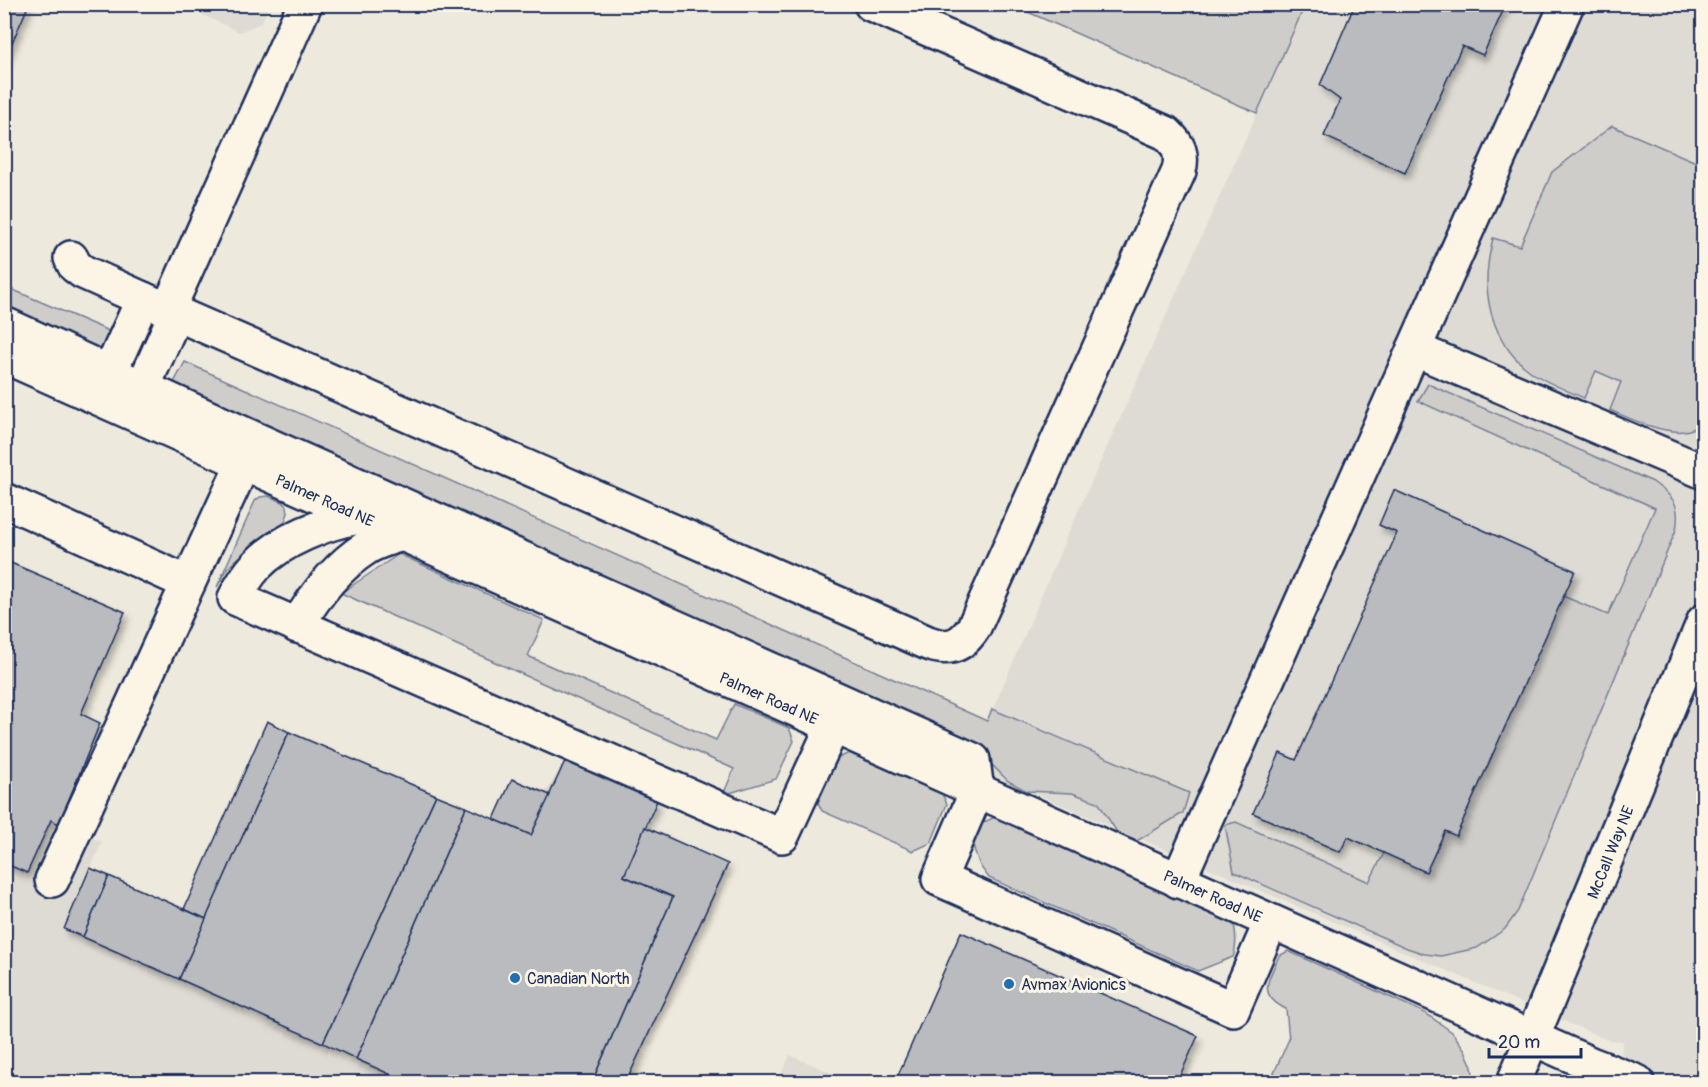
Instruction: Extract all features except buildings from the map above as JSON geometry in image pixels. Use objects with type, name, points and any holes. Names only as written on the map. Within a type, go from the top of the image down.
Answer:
[{"type":"street","points":[[129,396],[305,4]]},
{"type":"street","points":[[70,258],[83,272],[168,310],[928,643],[938,647],[949,647],[968,636],[974,627],[1174,182],[1181,161],[1174,140],[1166,133],[871,4]]},
{"type":"street","points":[[1178,880],[1567,4]]},
{"type":"street","points":[[129,396],[168,310]]},
{"type":"street","points":[[4,324],[129,396],[255,439],[394,500],[642,627],[973,760],[977,791],[939,879],[1233,1009],[1271,922]]},
{"type":"street","points":[[1414,349],[1704,472]]},
{"type":"street","name":"Palmer Road NE","points":[[4,356],[129,396],[243,464],[402,534],[642,627],[832,726],[1636,1083]]},
{"type":"street","points":[[52,880],[243,464]]},
{"type":"street","points":[[4,500],[188,583]]},
{"type":"street","points":[[361,517],[332,522],[271,552],[243,581],[235,598],[782,837],[832,726]]},
{"type":"street","points":[[297,626],[313,598],[342,566],[367,547],[402,534]]},
{"type":"street","name":"McCall Way NE","points":[[1514,1083],[1704,621]]},
{"type":"shaded area","points":[[270,4],[261,23],[239,32],[182,5]]},
{"type":"shaded area","points":[[1305,4],[1257,113],[1012,5]]},
{"type":"shaded area","points":[[1012,5],[1703,5],[1703,1082],[1620,1082],[1622,1041],[1608,1040],[969,765],[1068,534],[1257,113]]},
{"type":"shaded area","points":[[1612,126],[1703,165],[1703,425],[1687,431],[1657,428],[1610,410],[1621,382],[1596,371],[1584,398],[1536,375],[1509,350],[1490,310],[1487,280],[1493,238],[1520,246],[1552,172]]},
{"type":"shaded area","points":[[4,286],[118,335],[106,362],[5,319]]},
{"type":"shaded area","points":[[185,362],[987,721],[992,709],[1189,793],[1183,813],[1137,841],[1118,834],[1098,802],[1072,793],[1027,791],[1008,781],[984,757],[171,388]]},
{"type":"shaded area","points":[[1428,384],[1653,482],[1674,502],[1677,513],[1676,530],[1518,911],[1505,929],[1477,948],[1441,956],[1407,948],[1234,872],[1225,825],[1236,822],[1369,882],[1384,853],[1445,831],[1563,596],[1608,615],[1655,508],[1418,401]]},
{"type":"shaded area","points":[[268,496],[287,506],[288,513],[282,530],[237,559],[228,568],[217,587],[255,501],[260,497]]},
{"type":"shaded area","points":[[399,554],[544,620],[528,656],[716,740],[734,704],[789,728],[794,741],[776,779],[723,795],[734,769],[341,593]]},
{"type":"shaded area","points":[[5,560],[125,612],[81,714],[100,723],[59,824],[102,842],[90,869],[183,909],[267,721],[494,819],[512,779],[545,793],[565,761],[657,801],[646,827],[728,864],[626,1082],[5,1082]]},
{"type":"shaded area","points":[[849,753],[942,794],[947,804],[931,843],[913,851],[822,811],[816,798],[832,761]]},
{"type":"shaded area","points":[[997,816],[1234,923],[1236,940],[1233,957],[1198,971],[989,878],[980,866],[974,849],[974,837],[982,823]]},
{"type":"shaded area","points":[[1288,951],[1425,1013],[1452,1032],[1465,1050],[1472,1067],[1474,1082],[1270,1082],[1289,1039],[1286,1009],[1271,998],[1268,986],[1279,956]]},
{"type":"shaded area","points":[[790,1055],[853,1082],[778,1082]]},
{"type":"place","name":"Canadian North","points":[[515,978]]},
{"type":"place","name":"Avmax Avionics","points":[[1009,984]]}]
